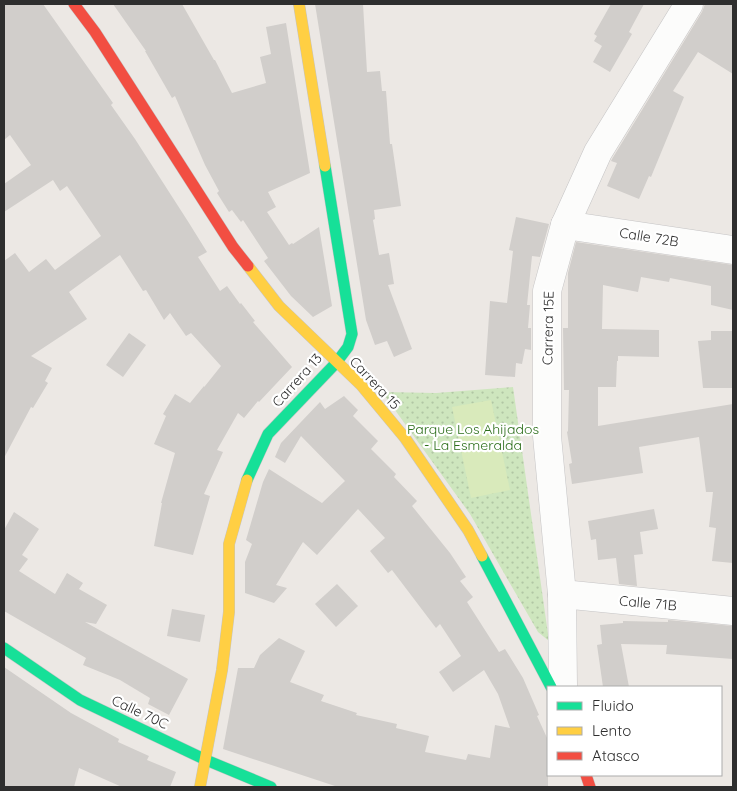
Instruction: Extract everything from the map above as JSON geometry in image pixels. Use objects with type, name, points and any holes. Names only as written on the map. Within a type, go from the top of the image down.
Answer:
[{"type":"street","name":"Carrera 13","points":[[74,4],[95,32],[233,247],[279,306],[336,363],[268,434],[248,477],[229,544],[229,612],[222,670],[200,787]]},
{"type":"street","name":"Carrera 15","points":[[299,4],[352,334],[348,347],[336,363],[361,385],[405,438],[468,530],[550,686]]},
{"type":"street","name":"Carrera 15E","points":[[562,686],[562,594],[547,436],[547,291],[565,225],[598,152],[689,4]]},
{"type":"street","name":"Calle 72B","points":[[565,225],[733,250]]},
{"type":"street","name":"Calle 71B","points":[[562,594],[733,611]]},
{"type":"street","name":"Calle 70C","points":[[4,648],[80,700],[206,760],[271,787]]},
{"type":"green space","name":"Parque Los Ahijados - La Esmeralda","points":[[513,387],[549,641],[538,632],[470,514],[382,392],[436,393]]},
{"type":"green space","points":[[491,400],[510,490],[471,498],[452,407]]},
{"type":"building","points":[[4,4],[43,4],[113,103],[111,105],[135,139],[207,252],[198,257],[220,291],[227,286],[255,321],[253,322],[292,367],[244,418],[238,413],[217,450],[223,452],[204,494],[210,496],[193,555],[154,546],[161,503],[175,453],[154,444],[166,416],[163,414],[175,394],[190,403],[221,366],[191,333],[186,336],[170,313],[164,320],[146,290],[143,291],[120,255],[69,292],[87,319],[31,356],[52,368],[45,381],[48,383],[33,408],[31,407],[4,458],[4,261],[15,253],[29,272],[46,259],[55,270],[101,236],[67,186],[60,191],[53,180],[4,212],[4,184],[31,165],[10,135],[4,140]]},
{"type":"building","points":[[113,4],[182,4],[232,93],[266,83],[260,57],[271,54],[266,27],[286,23],[310,173],[268,192],[276,207],[267,212],[289,245],[319,227],[332,306],[313,317],[291,296],[264,261],[268,258],[243,220],[241,222],[232,210],[229,212],[217,193],[219,191],[205,165],[175,96],[172,98],[146,51]]},
{"type":"building","points":[[315,4],[363,4],[367,72],[380,71],[382,91],[386,91],[390,144],[392,144],[401,206],[374,210],[375,219],[373,220],[379,255],[389,253],[394,284],[388,285],[412,349],[394,357],[387,341],[375,345],[366,320]]},
{"type":"building","points":[[611,4],[644,4],[629,32],[632,34],[610,72],[593,62],[602,46],[594,41],[597,36],[594,34]]},
{"type":"building","points":[[705,4],[733,4],[733,74],[698,52],[673,91],[684,97],[651,177],[649,176],[639,199],[607,186],[617,163],[611,161],[612,159],[702,12]]},
{"type":"building","points":[[516,217],[549,224],[540,257],[532,256],[527,305],[530,305],[528,328],[531,328],[531,350],[525,349],[522,364],[516,363],[515,377],[485,375],[490,301],[507,303],[513,251],[509,250]]},
{"type":"building","points":[[576,242],[733,265],[733,310],[711,305],[711,286],[670,278],[669,282],[641,277],[638,292],[603,285],[602,329],[659,330],[659,357],[618,356],[616,387],[598,387],[598,426],[733,404],[733,563],[712,561],[716,528],[709,527],[713,492],[706,492],[699,437],[639,447],[643,473],[572,484],[569,464],[572,463],[567,432],[569,390],[564,390],[563,328],[568,328],[568,273]]},
{"type":"building","points":[[711,331],[733,331],[733,388],[703,388],[698,341],[711,340]]},
{"type":"building","points":[[129,333],[146,345],[123,377],[106,365]]},
{"type":"building","points":[[344,396],[358,410],[353,416],[378,441],[371,449],[396,474],[394,477],[417,501],[412,506],[450,553],[466,577],[460,581],[473,597],[467,602],[499,652],[505,649],[523,678],[539,715],[537,716],[547,738],[548,787],[338,787],[223,749],[238,668],[254,668],[260,655],[279,638],[305,651],[290,682],[324,695],[321,701],[357,713],[356,715],[397,724],[396,728],[429,736],[425,752],[466,760],[468,754],[490,758],[495,725],[510,728],[498,694],[484,670],[453,692],[439,672],[461,656],[440,624],[436,628],[392,570],[388,573],[370,551],[385,538],[358,509],[317,555],[303,542],[276,585],[287,588],[274,603],[245,593],[245,562],[252,544],[246,540],[263,482],[269,469],[322,503],[345,481],[301,436],[285,463],[275,457],[281,443],[320,402],[325,409]]},
{"type":"building","points":[[654,509],[658,529],[640,532],[643,554],[634,555],[637,586],[619,584],[616,558],[598,560],[596,539],[591,540],[588,521]]},
{"type":"building","points":[[14,512],[39,529],[22,555],[28,559],[19,571],[55,594],[67,573],[83,583],[79,589],[107,605],[96,624],[85,622],[188,679],[169,715],[148,704],[150,698],[120,680],[83,665],[86,658],[4,611],[4,530]]},
{"type":"building","points":[[337,584],[358,606],[336,627],[315,604]]},
{"type":"building","points":[[172,609],[205,615],[200,642],[167,636]]},
{"type":"building","points":[[668,620],[733,626],[733,659],[666,654],[667,645],[621,644],[629,686],[603,686],[597,645],[602,644],[600,625],[623,623],[623,621],[668,622]]},
{"type":"building","points":[[4,667],[71,713],[119,739],[118,742],[149,756],[147,760],[176,772],[170,787],[122,787],[79,768],[74,787],[4,787]]},
{"type":"traffic: fast","points":[[247,480],[268,434],[336,363],[348,347],[352,334],[325,166]]},
{"type":"traffic: fast","points":[[482,556],[550,686]]},
{"type":"traffic: fast","points":[[4,648],[80,700],[206,760],[271,787]]},
{"type":"traffic: slow","points":[[299,4],[325,166]]},
{"type":"traffic: slow","points":[[248,266],[279,306],[361,385],[405,438],[468,530],[482,556]]},
{"type":"traffic: slow","points":[[200,787],[222,670],[229,612],[229,544],[247,480]]},
{"type":"traffic: jam","points":[[74,4],[95,32],[233,247],[248,266]]},
{"type":"traffic: jam","points":[[586,776],[590,787]]}]
